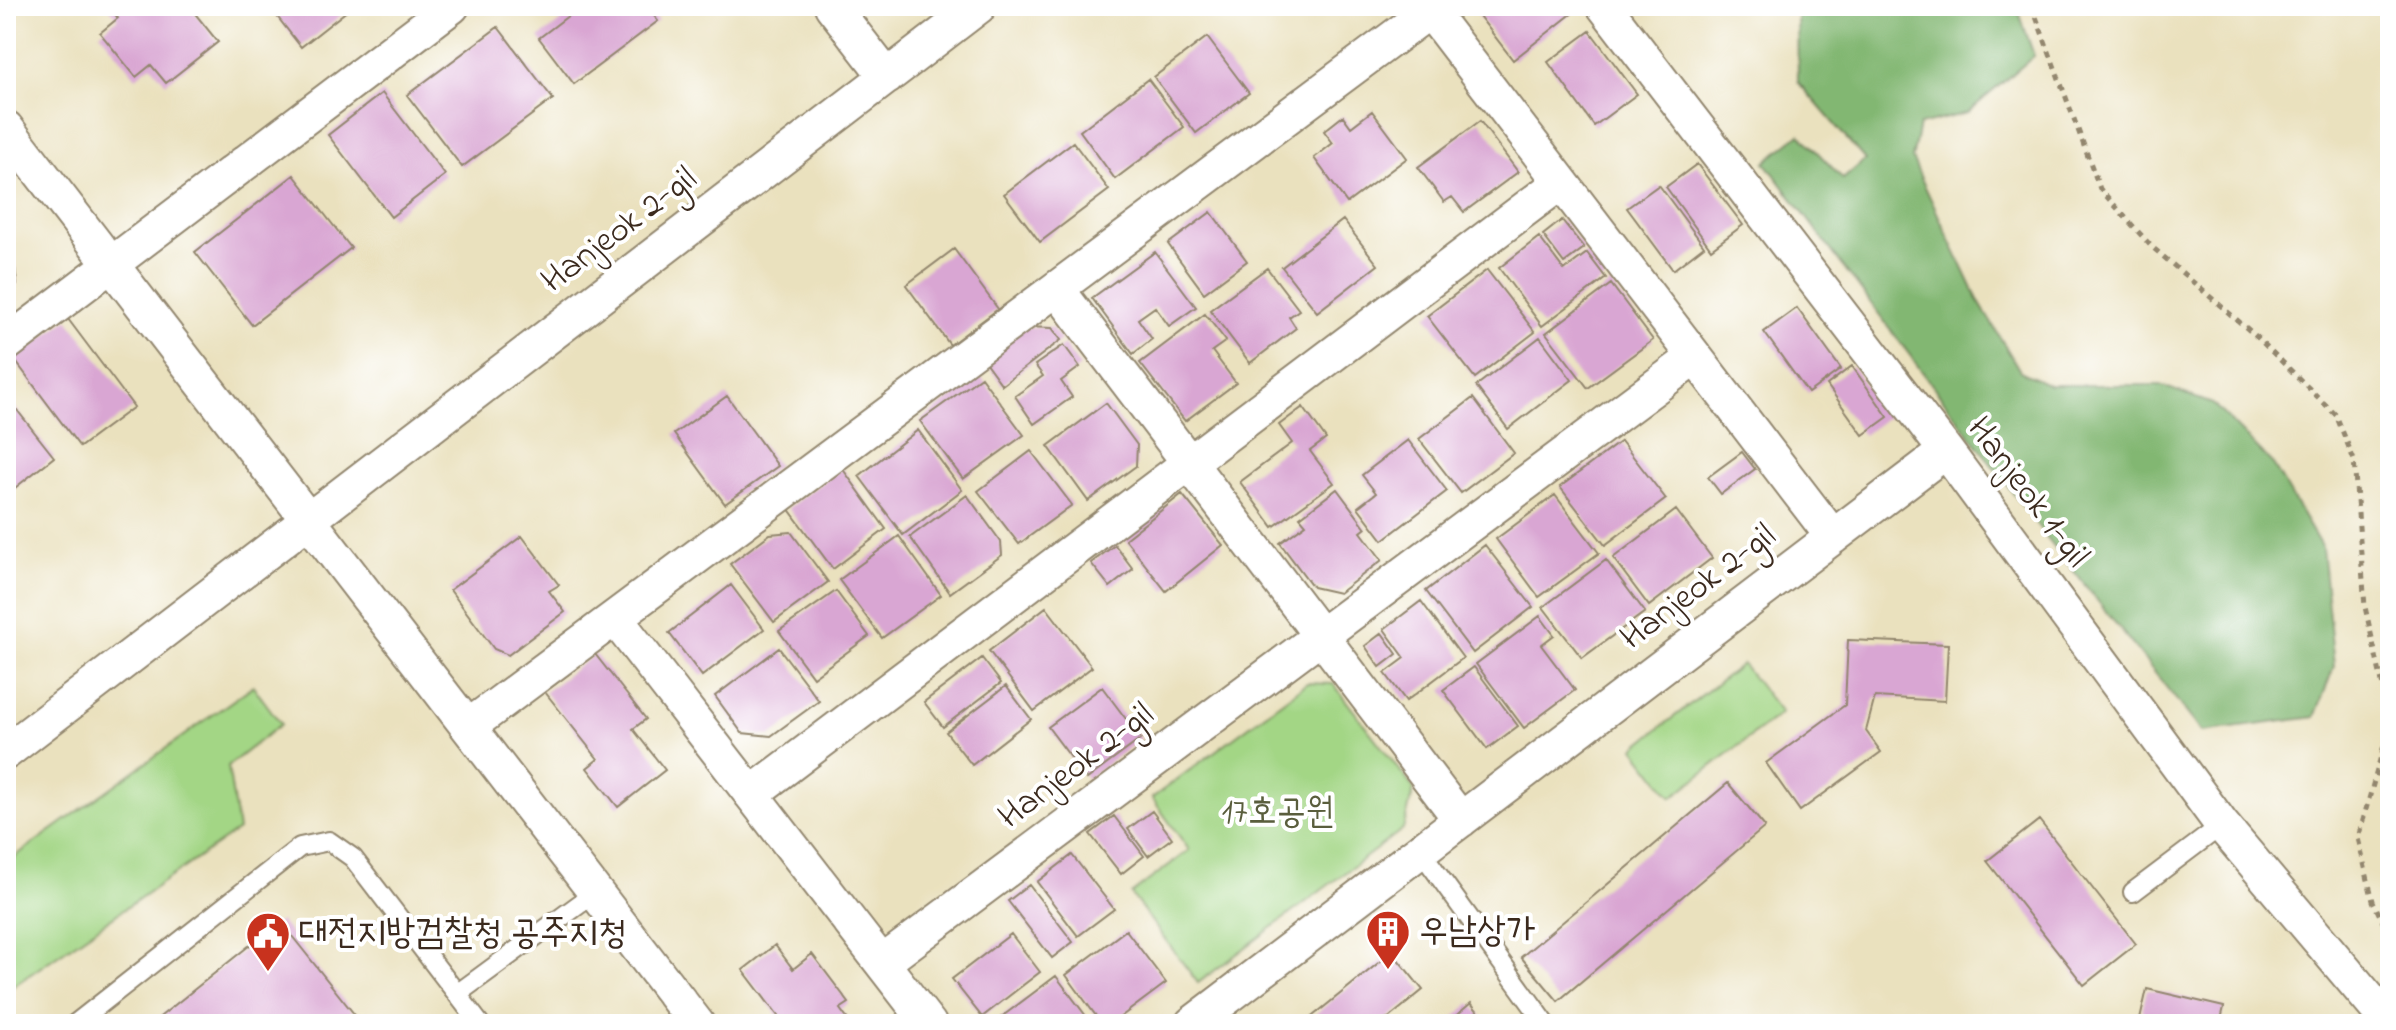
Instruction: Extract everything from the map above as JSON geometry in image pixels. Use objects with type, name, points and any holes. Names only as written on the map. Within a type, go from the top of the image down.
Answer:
[{"type":"street","points":[[6,344],[452,6]]},
{"type":"street","points":[[832,6],[887,77]]},
{"type":"street","name":"Hanjeok 2-gil","points":[[8,747],[979,6]]},
{"type":"street","name":"Hanjeok 1-gil","points":[[1604,6],[1946,451],[2222,825],[2390,1024]]},
{"type":"street","name":"Hanjeok 2-gil","points":[[468,727],[1433,8],[1561,182],[1833,537]]},
{"type":"street","points":[[6,128],[697,1024]]},
{"type":"street","points":[[751,794],[1561,182]]},
{"type":"street","points":[[1057,289],[1461,820]]},
{"type":"street","name":"Hanjeok 2-gil","points":[[882,963],[1695,357]]},
{"type":"street","name":"Hanjeok 2-gil","points":[[1192,1024],[1946,451]]},
{"type":"street","points":[[615,618],[929,1024]]},
{"type":"lane","points":[[2133,892],[2222,825]]},
{"type":"lane","points":[[75,1024],[300,847],[329,841],[353,858],[480,1024]]},
{"type":"lane","points":[[1420,850],[1546,1024]]},
{"type":"lane","points":[[457,994],[596,892]]},
{"type":"path","points":[[2032,6],[2100,189],[2151,246],[2257,337],[2336,415],[2354,460],[2365,607],[2390,721],[2358,838],[2373,901],[2390,937]]},
{"type":"green space","points":[[1797,6],[2017,6],[2034,56],[1967,113],[1919,125],[1912,159],[1979,302],[2020,371],[2049,385],[2160,385],[2213,404],[2272,463],[2322,548],[2334,666],[2315,717],[2202,732],[2037,525],[1765,162],[1800,134],[1843,179],[1865,160],[1798,82]]},
{"type":"green space","points":[[1742,664],[1781,713],[1672,797],[1634,748]]},
{"type":"green space","name":"17호공원","points":[[1307,683],[1333,684],[1414,789],[1403,829],[1198,983],[1131,894],[1189,850],[1152,798]]},
{"type":"green space","points":[[253,686],[281,724],[228,766],[238,830],[6,991],[6,863]]},
{"type":"building","points":[[108,6],[189,6],[218,42],[166,83],[151,65],[136,77],[100,33],[118,18]]},
{"type":"building","points":[[269,6],[353,6],[301,47]]},
{"type":"building","points":[[581,6],[646,6],[658,21],[574,84],[539,38]]},
{"type":"building","points":[[1570,6],[1574,12],[1513,60],[1473,8]]},
{"type":"building","points":[[498,27],[553,99],[462,167],[407,95]]},
{"type":"building","points":[[1590,31],[1637,94],[1594,126],[1548,62]]},
{"type":"building","points":[[1207,37],[1249,93],[1196,133],[1154,77]]},
{"type":"building","points":[[1148,79],[1184,127],[1115,179],[1080,131]]},
{"type":"building","points":[[382,93],[445,175],[391,217],[328,135]]},
{"type":"building","points":[[1372,111],[1407,158],[1347,203],[1314,158],[1333,143],[1324,131],[1343,116],[1351,127]]},
{"type":"building","points":[[1480,121],[1518,172],[1464,212],[1452,197],[1444,202],[1418,167]]},
{"type":"building","points":[[1073,142],[1109,190],[1040,242],[1004,194]]},
{"type":"building","points":[[1697,164],[1743,225],[1711,249],[1666,187]]},
{"type":"building","points":[[294,175],[351,248],[252,325],[195,252]]},
{"type":"building","points":[[1659,185],[1704,246],[1673,270],[1627,208]]},
{"type":"building","points":[[1211,212],[1247,261],[1204,293],[1168,244]]},
{"type":"building","points":[[1343,220],[1378,265],[1317,312],[1282,267]]},
{"type":"building","points":[[1562,220],[1584,248],[1564,263],[1543,235]]},
{"type":"building","points":[[6,234],[12,242],[17,284],[6,292]]},
{"type":"building","points":[[1539,237],[1564,270],[1587,253],[1606,278],[1542,326],[1499,268]]},
{"type":"building","points":[[954,249],[998,309],[950,345],[906,285]]},
{"type":"building","points":[[1155,252],[1196,307],[1169,326],[1155,307],[1138,319],[1152,339],[1133,354],[1092,298]]},
{"type":"building","points":[[1267,268],[1299,310],[1289,317],[1296,328],[1250,363],[1210,310]]},
{"type":"building","points":[[1487,270],[1535,332],[1475,378],[1427,316]]},
{"type":"building","points":[[1611,284],[1653,340],[1588,388],[1546,333]]},
{"type":"building","points":[[1797,308],[1841,369],[1808,393],[1764,332]]},
{"type":"building","points":[[1205,314],[1226,341],[1212,351],[1236,383],[1185,421],[1140,363]]},
{"type":"building","points":[[68,319],[134,407],[80,447],[14,359]]},
{"type":"building","points":[[1025,327],[1052,328],[1061,340],[1002,385],[983,359]]},
{"type":"building","points":[[1540,337],[1572,380],[1508,429],[1476,386]]},
{"type":"building","points":[[1064,345],[1080,367],[1061,381],[1072,397],[1034,424],[1015,396],[1043,376],[1035,365]]},
{"type":"building","points":[[1852,366],[1888,417],[1863,435],[1827,385]]},
{"type":"building","points":[[981,377],[1024,435],[963,479],[920,421]]},
{"type":"building","points":[[6,396],[54,457],[6,495]]},
{"type":"building","points":[[727,396],[778,466],[725,504],[674,434]]},
{"type":"building","points":[[1473,398],[1514,453],[1461,493],[1419,439]]},
{"type":"building","points":[[1106,403],[1137,445],[1136,466],[1088,501],[1048,446]]},
{"type":"building","points":[[1303,407],[1326,439],[1310,451],[1334,483],[1273,527],[1240,482],[1292,443],[1279,425]]},
{"type":"building","points":[[918,430],[962,490],[903,535],[859,476]]},
{"type":"building","points":[[1408,440],[1447,491],[1383,540],[1358,507],[1376,493],[1362,475]]},
{"type":"building","points":[[1621,441],[1666,499],[1605,545],[1560,487]]},
{"type":"building","points":[[1031,451],[1072,505],[1019,544],[978,491]]},
{"type":"building","points":[[1742,452],[1755,469],[1721,494],[1708,477]]},
{"type":"building","points":[[842,468],[886,529],[833,569],[788,508]]},
{"type":"building","points":[[1337,489],[1366,528],[1361,532],[1382,560],[1339,593],[1313,587],[1280,543],[1306,524],[1300,517]]},
{"type":"building","points":[[1182,494],[1223,545],[1166,591],[1125,539]]},
{"type":"building","points":[[967,495],[1001,542],[1002,555],[950,593],[910,537]]},
{"type":"building","points":[[1555,495],[1599,553],[1539,597],[1496,539]]},
{"type":"building","points":[[1676,510],[1712,558],[1649,606],[1613,558]]},
{"type":"building","points":[[791,532],[828,582],[774,622],[730,564],[770,534]]},
{"type":"building","points":[[522,536],[559,585],[549,591],[565,612],[508,655],[494,649],[450,590]]},
{"type":"building","points":[[899,536],[941,595],[882,638],[839,580]]},
{"type":"building","points":[[1115,545],[1133,569],[1110,587],[1091,563]]},
{"type":"building","points":[[1485,545],[1533,607],[1473,653],[1426,591]]},
{"type":"building","points":[[1606,560],[1645,612],[1582,658],[1543,607]]},
{"type":"building","points":[[731,585],[764,629],[702,676],[669,633]]},
{"type":"building","points":[[836,591],[869,636],[813,677],[779,631]]},
{"type":"building","points":[[1421,601],[1463,658],[1406,701],[1385,673],[1405,658],[1384,629]]},
{"type":"building","points":[[1046,607],[1092,667],[1034,711],[989,651]]},
{"type":"building","points":[[1540,616],[1554,635],[1541,645],[1575,690],[1524,728],[1476,664]]},
{"type":"building","points":[[1382,633],[1397,654],[1380,667],[1365,646]]},
{"type":"building","points":[[1848,640],[1948,644],[1945,701],[1875,697],[1866,731],[1881,752],[1800,811],[1766,763],[1845,705]]},
{"type":"building","points":[[779,648],[819,701],[771,736],[742,733],[715,696]]},
{"type":"building","points":[[595,654],[646,719],[633,729],[665,770],[618,807],[587,768],[598,759],[545,692]]},
{"type":"building","points":[[982,658],[1001,683],[943,727],[924,702]]},
{"type":"building","points":[[1474,667],[1518,726],[1487,749],[1443,690]]},
{"type":"building","points":[[1006,686],[1031,719],[972,765],[946,732]]},
{"type":"building","points":[[1102,687],[1141,739],[1087,779],[1048,727]]},
{"type":"building","points":[[1728,783],[1765,827],[1558,1001],[1521,957]]},
{"type":"building","points":[[1152,811],[1172,838],[1148,856],[1128,829]]},
{"type":"building","points":[[1114,816],[1144,856],[1121,874],[1090,834]]},
{"type":"building","points":[[2039,820],[2136,944],[2084,985],[1987,861]]},
{"type":"building","points":[[1072,855],[1114,909],[1078,936],[1037,882]]},
{"type":"building","points":[[1029,885],[1073,942],[1052,958],[1008,901]]},
{"type":"building","name":"대전지방검찰청 공주지청","points":[[280,921],[362,1024],[151,1024]]},
{"type":"building","points":[[1126,930],[1166,983],[1111,1024],[1102,1024],[1066,975]]},
{"type":"building","points":[[1011,934],[1040,972],[982,1017],[952,979]]},
{"type":"building","points":[[775,945],[793,969],[812,954],[849,1003],[840,1009],[851,1024],[784,1024],[743,970]]},
{"type":"building","name":"우남상가","points":[[1392,952],[1423,990],[1381,1024],[1303,1024]]},
{"type":"building","points":[[1056,976],[1092,1024],[995,1024],[996,1021]]},
{"type":"building","points":[[2147,989],[2224,1007],[2220,1024],[2139,1024]]},
{"type":"building","points":[[1471,1003],[1488,1024],[1446,1024]]},
{"type":"place","name":"우남상가","points":[[1388,971]]},
{"type":"place","name":"대전지방검찰청 공주지청","points":[[268,973]]}]
